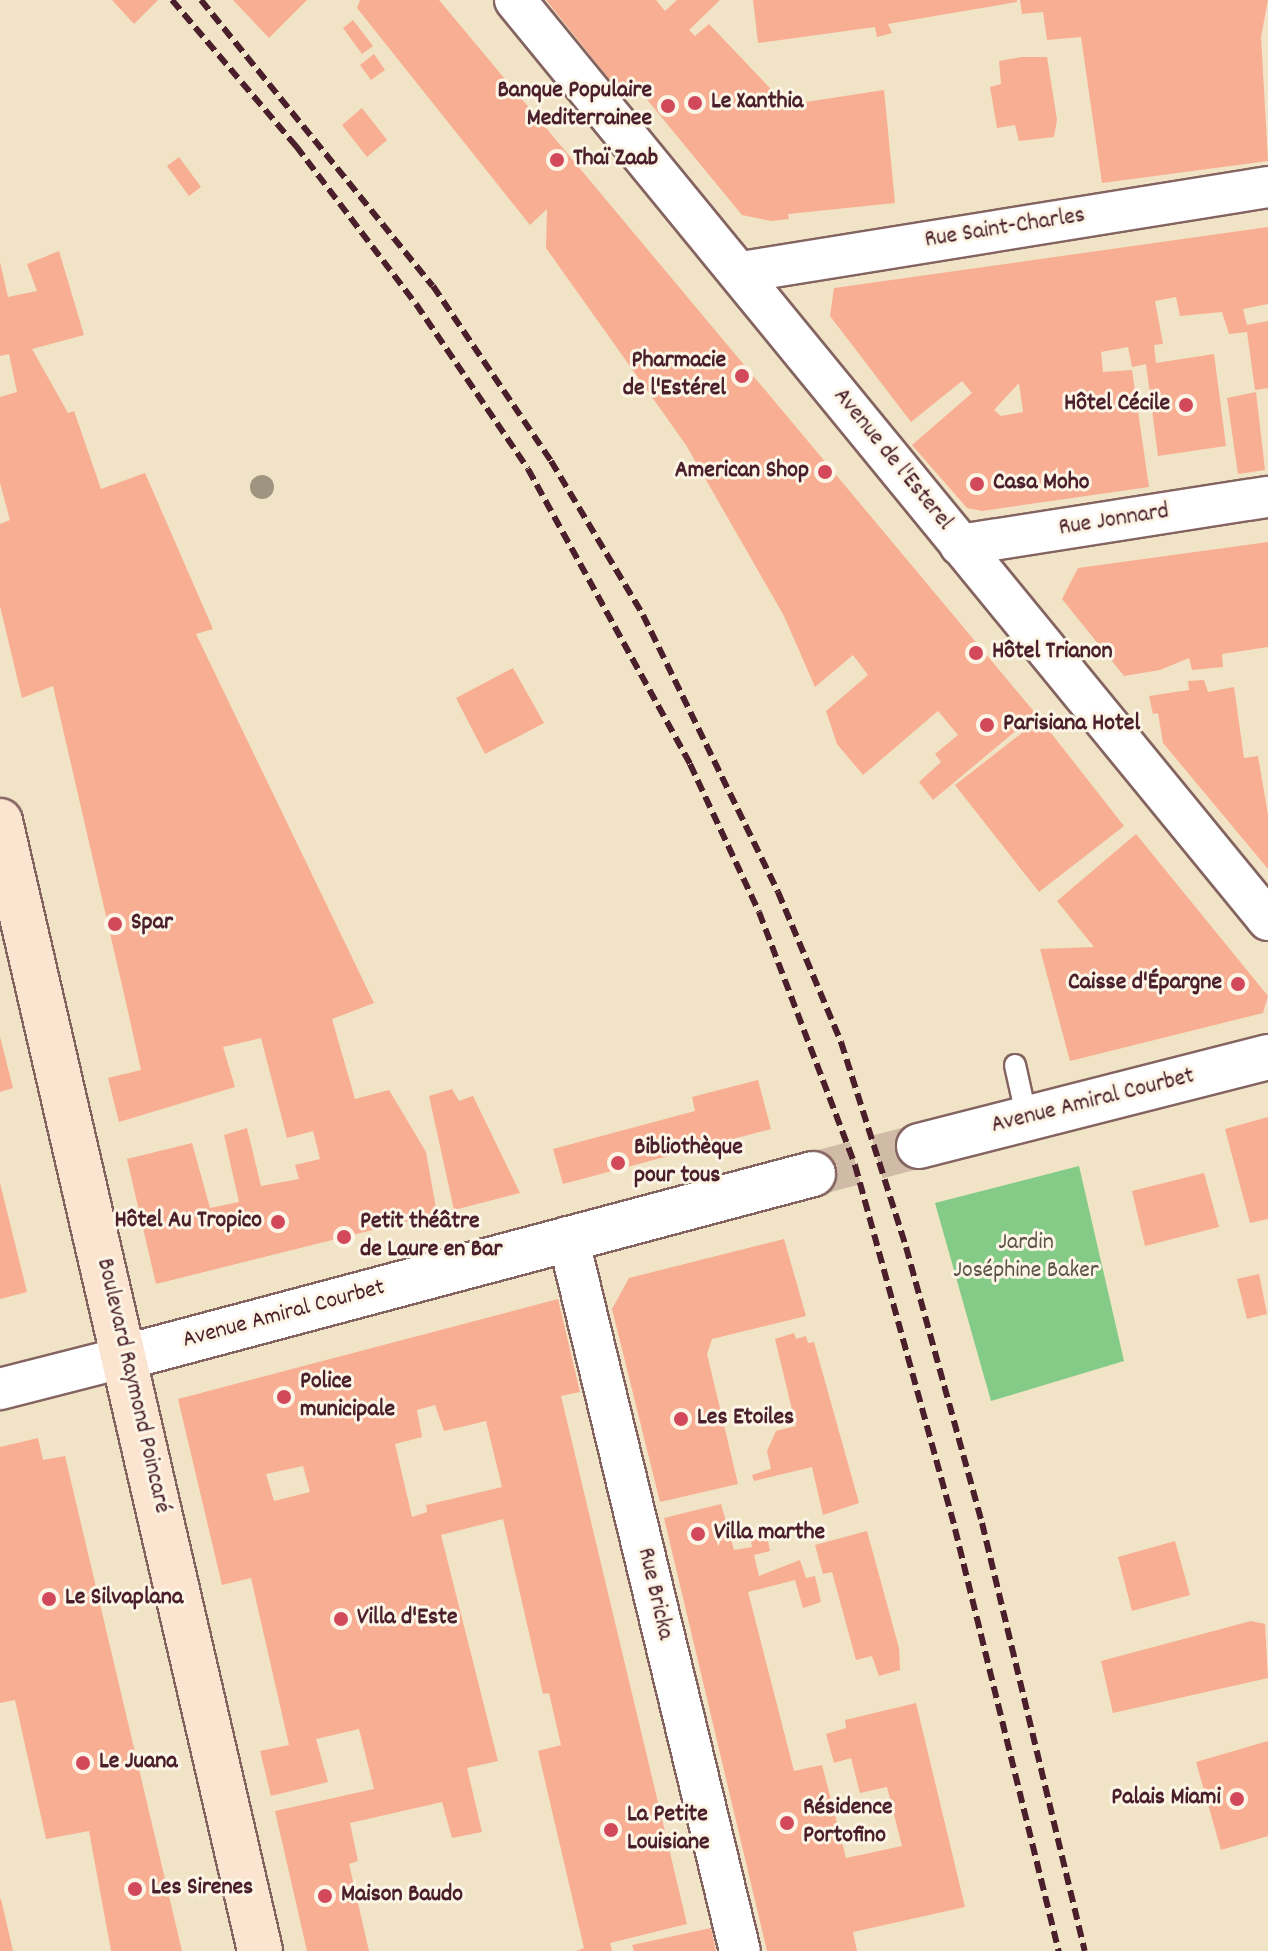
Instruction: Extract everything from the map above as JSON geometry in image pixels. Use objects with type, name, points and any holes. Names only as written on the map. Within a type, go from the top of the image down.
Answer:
[{"type":"main road","name":"Boulevard Raymond Poincaré","points":[[0,821],[126,1357],[260,1951]]},
{"type":"street","name":"Avenue de l'Esterel","points":[[515,0],[742,272],[960,545],[1268,920]]},
{"type":"street","name":"Rue Saint-Charles","points":[[742,272],[1268,187]]},
{"type":"street","name":"Rue Jonnard","points":[[960,545],[1268,497]]},
{"type":"street","name":"Avenue Amiral Courbet","points":[[919,1146],[1268,1057]]},
{"type":"street","name":"Avenue Amiral Courbet","points":[[126,1357],[813,1174]]},
{"type":"street","name":"Rue Bricka","points":[[568,1237],[740,1951]]},
{"type":"street","points":[[0,1389],[126,1357]]},
{"type":"lane","points":[[1015,1065],[1027,1119]]},
{"type":"green space","name":"Jardin Joséphine Baker","points":[[1079,1166],[1124,1361],[991,1401],[935,1203]]},
{"type":"building","points":[[112,0],[158,0],[134,24]]},
{"type":"building","points":[[233,0],[307,0],[269,38]]},
{"type":"building","points":[[360,0],[439,0],[1036,714],[933,800],[919,782],[941,762],[935,754],[958,735],[938,711],[863,775],[837,744],[826,711],[868,675],[853,655],[815,687],[784,616],[686,445],[546,248],[547,209],[530,225],[357,8]]},
{"type":"building","points":[[546,0],[656,0],[665,11],[677,0],[720,0],[689,30],[695,36],[709,24],[786,105],[884,90],[895,203],[788,214],[789,219],[771,221],[742,215],[635,85],[622,95]]},
{"type":"building","points":[[753,0],[1017,2],[888,24],[892,33],[877,37],[875,27],[758,43]]},
{"type":"building","points":[[1020,0],[1268,0],[1261,37],[1268,161],[1102,183],[1081,37],[1047,40],[1043,12],[1022,14]]},
{"type":"building","points":[[353,20],[373,46],[362,54],[343,28]]},
{"type":"building","points":[[374,54],[385,70],[371,80],[360,65]]},
{"type":"building","points":[[1047,57],[1057,120],[1054,137],[1019,141],[1015,125],[997,128],[990,87],[1001,84],[999,61]]},
{"type":"building","points":[[362,108],[387,140],[367,157],[342,125]]},
{"type":"building","points":[[179,157],[201,187],[189,196],[167,166]]},
{"type":"building","points":[[1268,227],[1268,304],[1243,309],[1247,325],[1268,321],[1268,388],[1255,390],[1247,332],[1229,334],[1222,312],[1180,316],[1176,297],[1155,301],[1163,344],[1154,345],[1156,363],[1214,354],[1226,446],[1158,456],[1146,364],[1132,367],[1128,347],[1101,352],[1103,372],[1132,370],[1149,487],[982,511],[967,508],[912,445],[972,393],[962,381],[911,422],[830,316],[834,288]],"holes":[[[1019,383],[1023,412],[1001,416],[994,410]]]},
{"type":"building","points":[[59,251],[84,335],[32,349],[68,413],[74,411],[101,489],[145,473],[213,629],[196,634],[374,1003],[332,1019],[355,1099],[389,1090],[426,1152],[437,1214],[156,1284],[127,1159],[192,1143],[210,1208],[239,1202],[224,1135],[247,1128],[261,1186],[299,1179],[295,1165],[320,1159],[313,1131],[287,1138],[261,1038],[223,1047],[235,1087],[119,1122],[108,1078],[141,1070],[53,686],[22,698],[0,606],[0,524],[10,520],[0,483],[0,397],[17,392],[9,354],[0,356],[0,262],[8,297],[37,291],[27,264]]},
{"type":"building","points":[[1256,392],[1265,470],[1238,474],[1227,398]]},
{"type":"building","points":[[1268,542],[1268,647],[1222,654],[1223,667],[1192,670],[1189,658],[1160,670],[1124,676],[1062,599],[1078,568]]},
{"type":"building","points":[[513,668],[544,723],[485,754],[456,698]]},
{"type":"building","points":[[1204,680],[1208,692],[1234,687],[1244,758],[1258,756],[1268,815],[1268,869],[1163,743],[1158,713],[1153,714],[1149,696],[1189,690],[1188,681]]},
{"type":"building","points":[[1040,719],[1124,826],[1039,892],[955,785]]},
{"type":"building","points":[[1136,834],[1268,996],[1263,1013],[1070,1061],[1040,949],[1094,947],[1057,901]]},
{"type":"building","points":[[0,1037],[13,1088],[0,1092]]},
{"type":"building","points":[[758,1080],[771,1129],[563,1184],[553,1149],[695,1111],[692,1097]]},
{"type":"building","points":[[452,1089],[459,1101],[473,1096],[520,1193],[454,1210],[429,1096]]},
{"type":"building","points":[[1268,1117],[1268,1219],[1250,1223],[1225,1129]]},
{"type":"building","points":[[1204,1173],[1219,1227],[1145,1246],[1132,1191]]},
{"type":"building","points":[[0,1183],[27,1292],[0,1299]]},
{"type":"building","name":"Les Etoiles","points":[[784,1239],[806,1316],[712,1339],[707,1354],[738,1484],[660,1502],[612,1309],[629,1278]]},
{"type":"building","points":[[1259,1274],[1267,1314],[1247,1319],[1237,1279]]},
{"type":"building","points":[[558,1299],[580,1392],[561,1396],[687,1924],[610,1943],[612,1951],[576,1951],[584,1948],[538,1751],[561,1745],[549,1693],[543,1694],[503,1519],[441,1535],[498,1761],[467,1768],[482,1832],[452,1838],[442,1802],[350,1823],[358,1861],[349,1864],[369,1951],[307,1951],[275,1811],[374,1789],[359,1729],[316,1739],[328,1782],[271,1796],[260,1751],[289,1745],[251,1578],[222,1585],[178,1399]],"holes":[[[435,1405],[444,1431],[486,1421],[502,1487],[426,1505],[427,1512],[412,1517],[395,1444],[422,1437],[417,1410]],[[303,1466],[310,1492],[274,1501],[266,1474]]]},
{"type":"building","points":[[794,1333],[796,1339],[806,1336],[808,1343],[814,1342],[859,1503],[823,1515],[812,1467],[754,1481],[752,1475],[771,1469],[767,1451],[776,1431],[796,1426],[775,1339]]},
{"type":"building","points":[[38,1438],[43,1460],[65,1456],[182,1951],[111,1951],[89,1831],[46,1839],[15,1700],[0,1703],[0,1447]]},
{"type":"building","points":[[721,1504],[734,1550],[752,1547],[750,1536],[766,1532],[770,1551],[754,1555],[759,1576],[800,1560],[806,1578],[815,1576],[821,1602],[803,1608],[795,1580],[748,1592],[794,1771],[822,1765],[846,1858],[902,1846],[887,1787],[860,1793],[851,1758],[834,1763],[826,1734],[846,1728],[845,1720],[916,1703],[965,1907],[853,1932],[857,1951],[767,1951],[664,1518]]},
{"type":"building","points":[[867,1531],[899,1648],[900,1670],[879,1676],[872,1656],[856,1660],[832,1572],[823,1574],[815,1545]]},
{"type":"building","points":[[1175,1541],[1190,1595],[1132,1611],[1118,1557]]},
{"type":"building","points":[[1251,1621],[1265,1624],[1268,1678],[1113,1713],[1101,1661]]},
{"type":"building","name":"Palais Miami","points":[[1268,1741],[1268,1836],[1221,1850],[1196,1762]]},
{"type":"building","points":[[1,1899],[13,1951],[0,1951]]},
{"type":"building","points":[[711,1928],[716,1951],[634,1951],[632,1945]]},
{"type":"tunnel","points":[[813,1174],[919,1146]]},
{"type":"railway","points":[[172,0],[296,146],[416,304],[528,469],[690,764],[759,912],[855,1165],[955,1529],[1059,1951]]},
{"type":"railway","points":[[201,0],[433,286],[551,461],[643,615],[778,892],[841,1042],[906,1247],[982,1523],[1085,1951]]},
{"type":"place","name":"Le Xanthia","points":[[695,103]]},
{"type":"place","name":"Banque Populaire Mediterrainee","points":[[668,106]]},
{"type":"place","name":"Thaï Zaab","points":[[557,160]]},
{"type":"place","name":"Pharmacie de l'Estérel","points":[[742,376]]},
{"type":"place","name":"Hôtel Cécile","points":[[1186,405]]},
{"type":"place","name":"American Shop","points":[[825,472]]},
{"type":"place","name":"Casa Moho","points":[[977,484]]},
{"type":"place","name":"Hôtel Trianon","points":[[976,653]]},
{"type":"place","name":"Parisiana Hotel","points":[[987,725]]},
{"type":"place","name":"Spar","points":[[115,924]]},
{"type":"place","name":"Caisse d'Épargne","points":[[1238,984]]},
{"type":"place","name":"Bibliothèque pour tous","points":[[618,1163]]},
{"type":"place","name":"Hôtel Au Tropico","points":[[278,1222]]},
{"type":"place","name":"Petit théâtre de Laure en Bar","points":[[344,1237]]},
{"type":"place","name":"Police municipale","points":[[284,1397]]},
{"type":"place","name":"Les Etoiles","points":[[681,1419]]},
{"type":"place","name":"Villa marthe","points":[[698,1534]]},
{"type":"place","name":"Le Silvaplana","points":[[49,1599]]},
{"type":"place","name":"Villa d'Este","points":[[341,1619]]},
{"type":"place","name":"Le Juana","points":[[83,1763]]},
{"type":"place","name":"Palais Miami","points":[[1237,1799]]},
{"type":"place","name":"Résidence Portofino","points":[[787,1823]]},
{"type":"place","name":"La Petite Louisiane","points":[[611,1830]]},
{"type":"place","name":"Les Sirenes","points":[[135,1889]]},
{"type":"place","name":"Maison Baudo","points":[[325,1896]]}]
